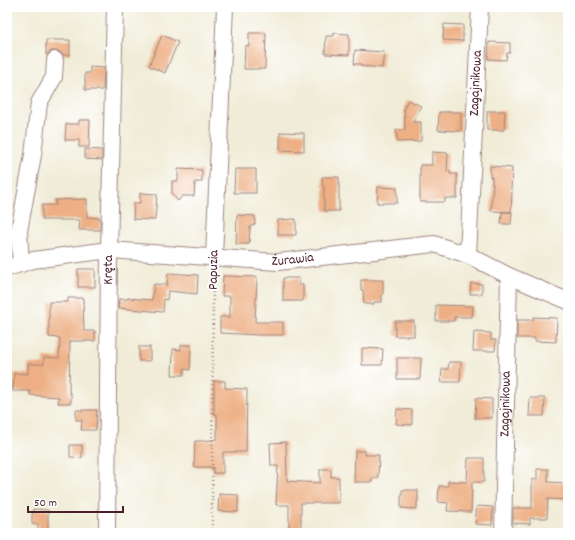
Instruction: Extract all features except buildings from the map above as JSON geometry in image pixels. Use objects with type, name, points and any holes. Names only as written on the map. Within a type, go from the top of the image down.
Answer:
[{"type":"street","name":"Kręta","points":[[107,533],[109,250],[115,7]]},
{"type":"street","name":"Papuzia","points":[[214,257],[225,7]]},
{"type":"street","name":"Zagajnikowa","points":[[468,255],[480,7]]},
{"type":"street","points":[[14,266],[33,155],[39,103],[54,77],[55,60]]},
{"type":"street","name":"Żurawia","points":[[14,266],[32,260],[109,250],[278,262],[434,244],[468,255],[509,276],[568,301]]},
{"type":"street","name":"Zagajnikowa","points":[[503,533],[509,276]]},
{"type":"path","name":"Papuzia","points":[[212,533],[214,257]]}]
